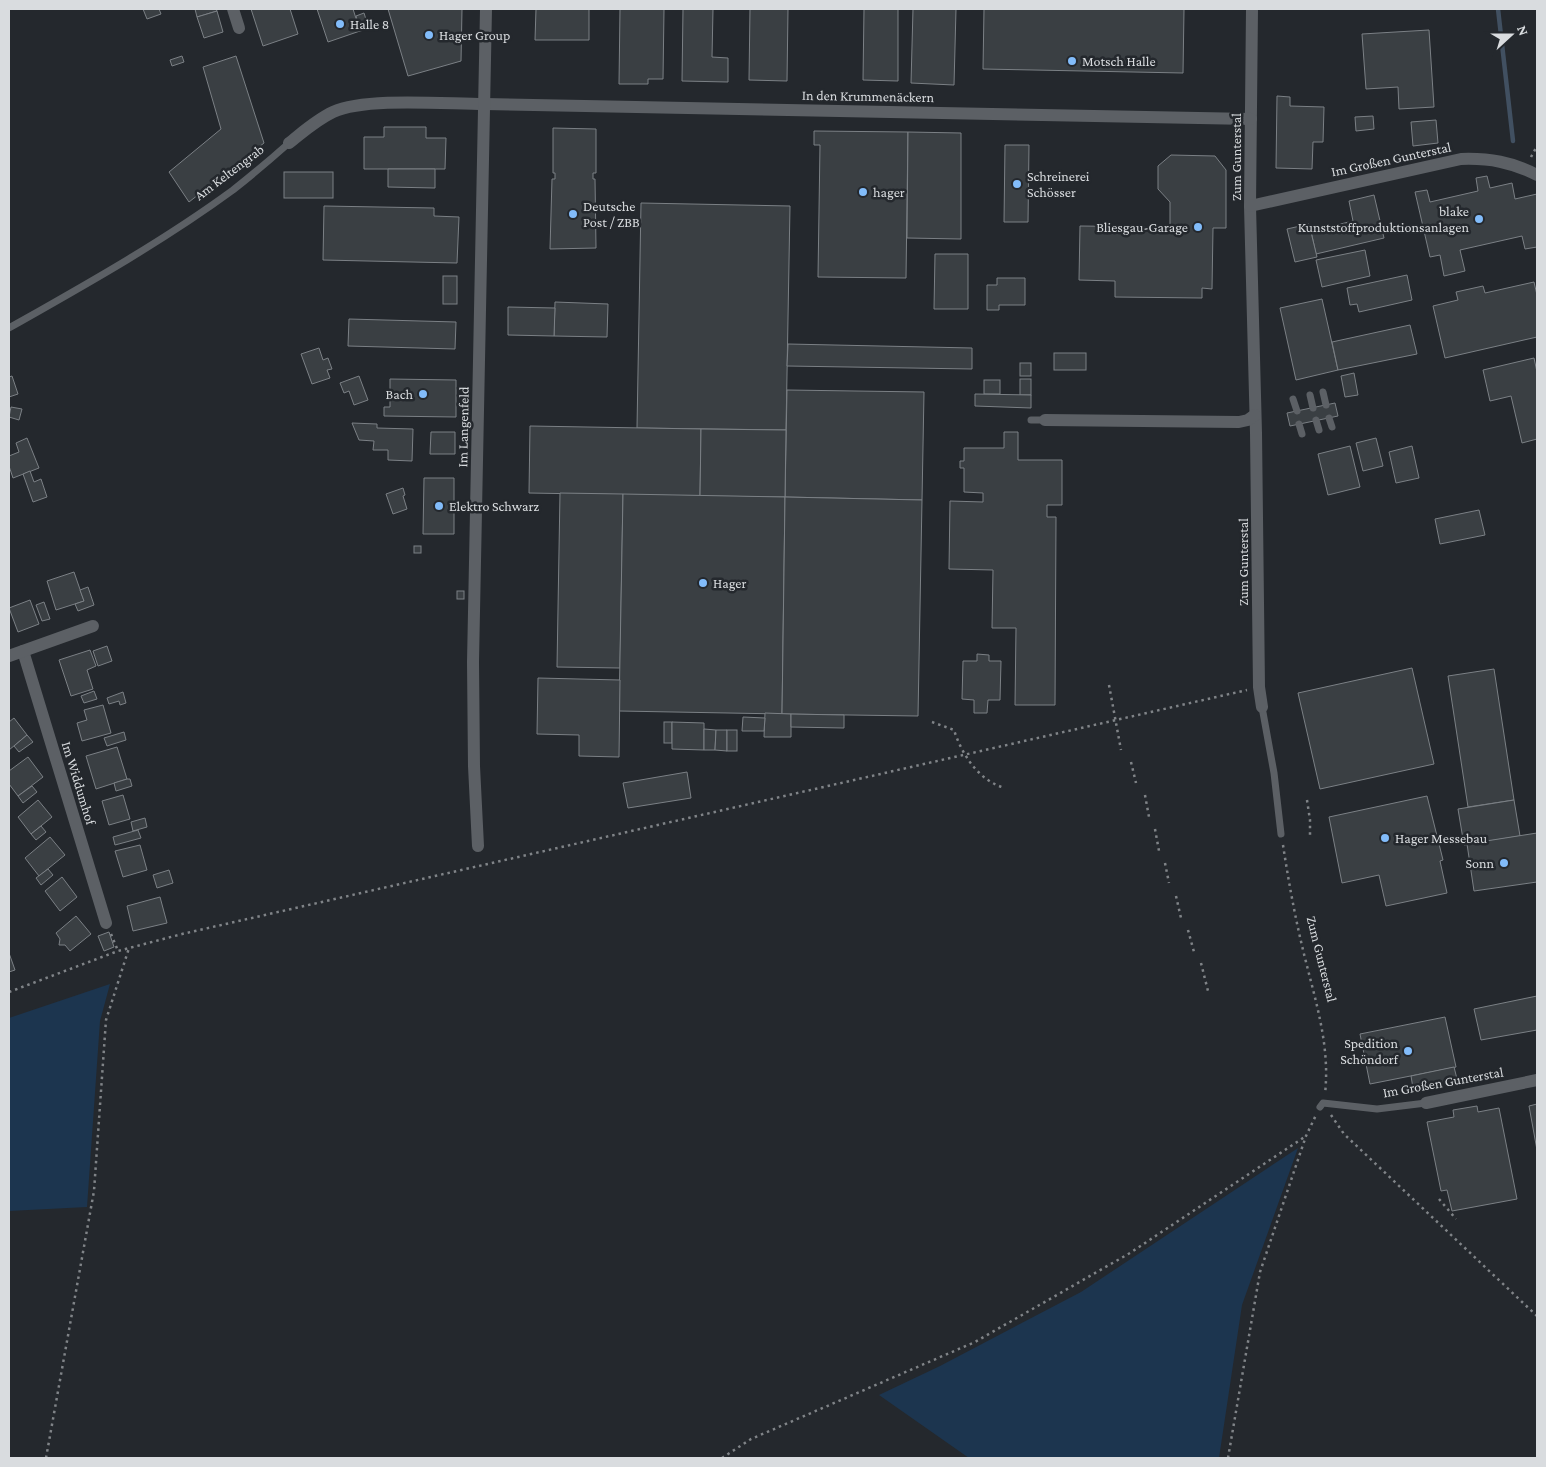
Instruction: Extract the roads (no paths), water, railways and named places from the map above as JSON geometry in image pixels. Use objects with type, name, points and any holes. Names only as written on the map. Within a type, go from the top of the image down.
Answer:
[{"type":"street","points":[[233,9],[239,28]]},
{"type":"street","name":"Im Langenfeld","points":[[478,846],[474,766],[473,662],[486,9]]},
{"type":"street","name":"Zum Gunterstal","points":[[1252,9],[1250,206],[1255,415],[1258,687],[1262,707]]},
{"type":"street","name":"Am Keltengrab","points":[[289,143],[316,121],[350,107],[370,104],[484,104]]},
{"type":"street","name":"In den Krummenäckern","points":[[484,104],[1251,119]]},
{"type":"street","name":"Im Großen Gunterstal","points":[[1250,206],[1461,159],[1484,158],[1505,162],[1537,174]]},
{"type":"street","points":[[1045,420],[1239,422],[1248,420],[1255,415]]},
{"type":"street","points":[[9,656],[94,626]]},
{"type":"street","name":"Im Widdumhof","points":[[23,651],[106,923]]},
{"type":"street","name":"Im Großen Gunterstal","points":[[1426,1102],[1537,1080]]},
{"type":"lane","name":"Am Keltengrab","points":[[9,328],[120,264],[204,210],[234,189],[289,143]]},
{"type":"lane","points":[[1323,392],[1326,405]]},
{"type":"lane","points":[[1310,395],[1313,408]]},
{"type":"lane","points":[[1294,399],[1297,411]]},
{"type":"lane","points":[[1329,418],[1332,427]]},
{"type":"lane","points":[[1031,420],[1045,420]]},
{"type":"lane","points":[[1316,420],[1319,430]]},
{"type":"lane","points":[[1299,424],[1302,434]]},
{"type":"lane","name":"Zum Gunterstal","points":[[1262,707],[1274,773],[1282,834]]},
{"type":"lane","name":"Im Großen Gunterstal","points":[[1322,1105],[1376,1109],[1426,1102]]},
{"type":"waterway","points":[[1498,9],[1513,141]]},
{"type":"place","name":"Halle 8","points":[[340,24]]},
{"type":"place","name":"Hager Group","points":[[429,35]]},
{"type":"place","name":"Motsch Halle","points":[[1072,61]]},
{"type":"place","name":"Schreinerei Schösser","points":[[1017,184]]},
{"type":"place","name":"hager","points":[[863,192]]},
{"type":"place","name":"Deutsche Post / ZBB","points":[[573,214]]},
{"type":"place","name":"blake Kunststoffproduktionsanlagen","points":[[1479,219]]},
{"type":"place","name":"Bliesgau-Garage","points":[[1198,227]]},
{"type":"place","name":"Bach","points":[[423,394]]},
{"type":"place","name":"Elektro Schwarz","points":[[439,506]]},
{"type":"place","name":"Hager","points":[[703,583]]},
{"type":"place","name":"Hager Messebau","points":[[1385,838]]},
{"type":"place","name":"Sonn","points":[[1504,863]]},
{"type":"place","name":"Spedition Schöndorf","points":[[1408,1051]]}]
